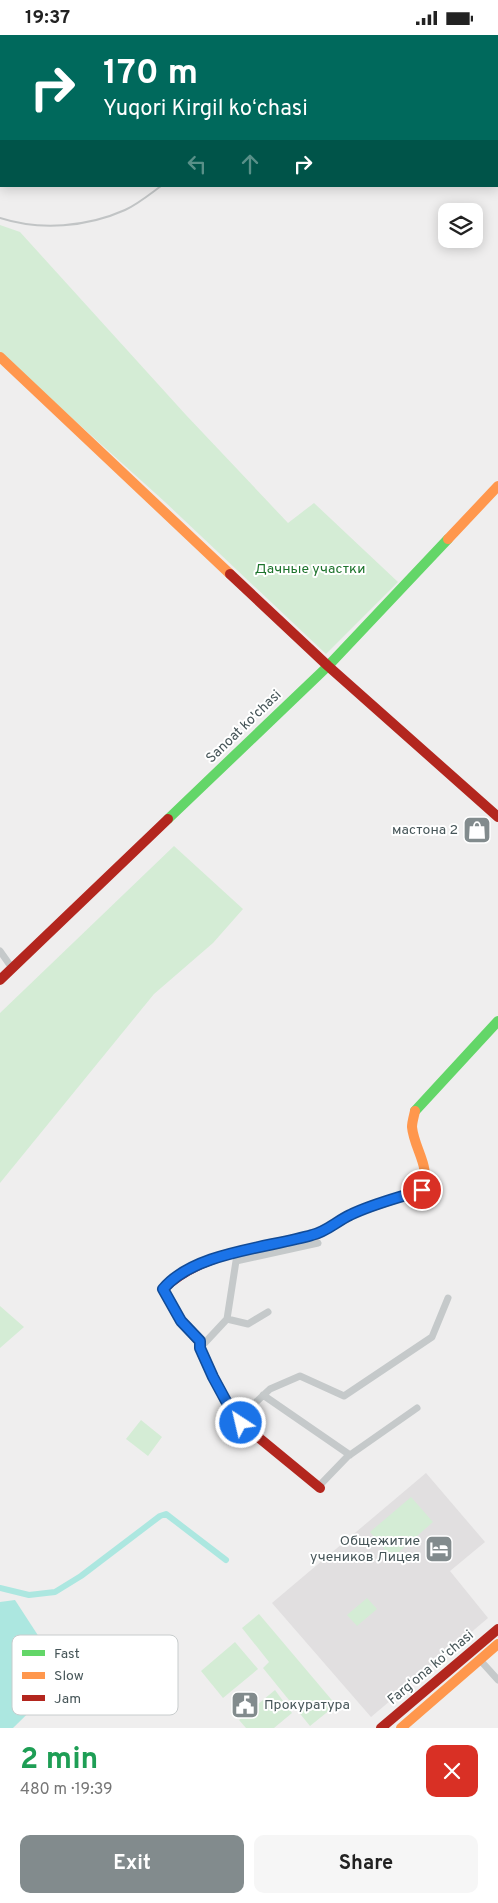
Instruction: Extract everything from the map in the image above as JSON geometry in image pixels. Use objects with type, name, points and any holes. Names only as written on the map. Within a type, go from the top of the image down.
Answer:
[{"type":"main road","points":[[0,357],[328,666],[498,817]]},
{"type":"main road","name":"Sanoat ko'chasi","points":[[0,979],[328,666],[498,485]]},
{"type":"main road","points":[[320,1487],[233,1414],[213,1377],[200,1348],[200,1341],[181,1321],[163,1289],[181,1272],[252,1248],[315,1235],[350,1215],[422,1190],[425,1186],[421,1152],[412,1125],[415,1111],[498,1021]]},
{"type":"main road","name":"Fargʻona koʻchasi","points":[[381,1728],[498,1629]]},
{"type":"main road","name":"Fargʻona koʻchasi","points":[[401,1728],[498,1644]]},
{"type":"street","points":[[0,951],[12,968]]},
{"type":"street","points":[[200,1348],[227,1319],[236,1261],[318,1243]]},
{"type":"street","points":[[238,1419],[270,1389],[300,1376],[344,1396],[432,1337],[448,1298]]},
{"type":"street","points":[[227,1319],[248,1324],[268,1312]]},
{"type":"street","points":[[263,1395],[350,1455]]},
{"type":"street","points":[[320,1487],[350,1455],[417,1408]]},
{"type":"street","points":[[480,1659],[498,1680]]},
{"type":"shaded area","points":[[426,1473],[485,1542],[450,1571],[488,1618],[371,1717],[272,1603]]},
{"type":"green space","name":"Дачные участки","points":[[0,225],[20,232],[186,415],[288,523],[314,503],[398,582],[326,654],[165,502],[0,353]]},
{"type":"green space","points":[[174,846],[243,909],[213,943],[154,994],[0,1183],[0,1013]]},
{"type":"green space","points":[[0,1306],[24,1327],[0,1348]]},
{"type":"green space","points":[[141,1420],[162,1437],[148,1456],[126,1439]]},
{"type":"green space","points":[[411,1497],[433,1522],[392,1558],[370,1532]]},
{"type":"green space","points":[[367,1598],[377,1609],[357,1626],[347,1615]]},
{"type":"green space","points":[[259,1614],[336,1705],[310,1726],[263,1668],[269,1662],[242,1628]]},
{"type":"green space","points":[[235,1642],[258,1669],[223,1698],[201,1671]]},
{"type":"green space","points":[[275,1690],[292,1713],[274,1728],[246,1728],[239,1720]]},
{"type":"water","points":[[15,1600],[38,1635],[12,1635],[12,1715],[26,1715],[13,1728],[0,1728],[0,1602]]},
{"type":"waterway","points":[[0,1588],[29,1595],[55,1592],[81,1576],[160,1516],[166,1514],[226,1560]]},
{"type":"railway","points":[[0,218],[31,225],[47,226],[95,220],[125,210],[160,187]]},
{"type":"traffic: fast","points":[[168,819],[328,666],[448,539]]},
{"type":"traffic: fast","points":[[415,1111],[498,1021]]},
{"type":"traffic: slow","points":[[0,357],[230,574]]},
{"type":"traffic: slow","points":[[448,539],[498,486]]},
{"type":"traffic: slow","points":[[259,1247],[318,1234],[358,1211],[422,1190],[425,1174],[413,1135],[412,1127],[415,1111]]},
{"type":"traffic: slow","points":[[401,1728],[498,1644]]},
{"type":"traffic: jam","points":[[230,574],[328,666],[498,817]]},
{"type":"traffic: jam","points":[[0,980],[168,819]]},
{"type":"traffic: jam","points":[[259,1247],[208,1261],[184,1273],[163,1289],[181,1321],[199,1341],[200,1348],[213,1376],[233,1414],[241,1423],[320,1488]]},
{"type":"traffic: jam","points":[[381,1728],[498,1629]]},
{"type":"place","name":"мастона 2","points":[[477,830]]},
{"type":"place","name":"Общежитие учеников Лицея","points":[[439,1549]]},
{"type":"place","name":"Прокуратура","points":[[245,1705]]},
{"type":"route","points":[[241,1423],[233,1414],[213,1377],[200,1348],[200,1341],[181,1321],[163,1289],[181,1272],[252,1248],[315,1235],[350,1215],[422,1190]]}]
